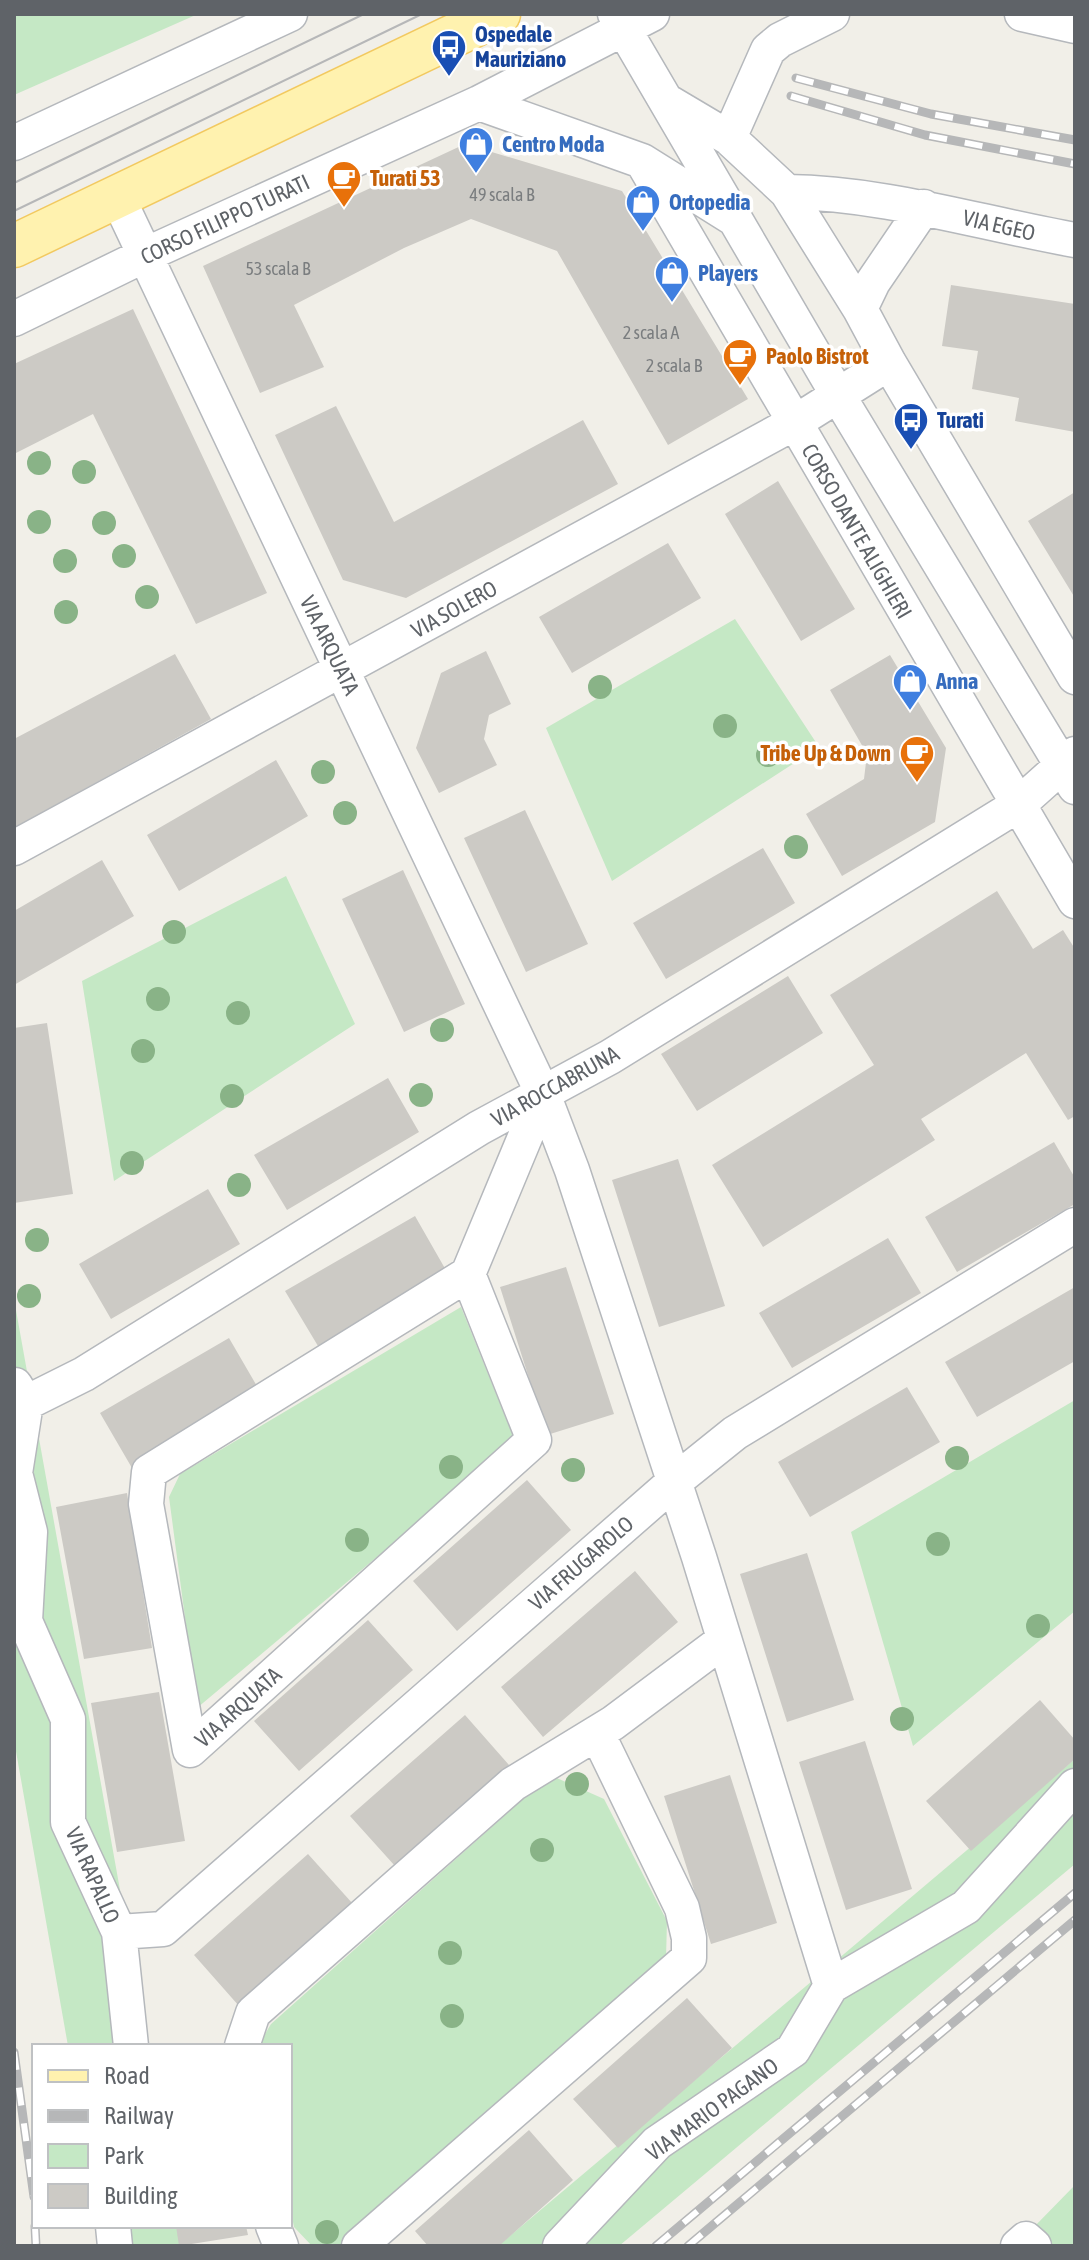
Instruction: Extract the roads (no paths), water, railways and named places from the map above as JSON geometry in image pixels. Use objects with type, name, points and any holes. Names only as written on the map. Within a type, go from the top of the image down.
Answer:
[{"type":"main road","points":[[14,246],[499,14]]},
{"type":"street","points":[[14,143],[290,14]]},
{"type":"street","points":[[729,138],[768,50],[780,40],[832,14]]},
{"type":"street","points":[[1022,14],[1075,26]]},
{"type":"street","points":[[630,19],[666,101],[839,397],[1071,769]]},
{"type":"street","name":"CORSO FILIPPO TURATI","points":[[14,319],[145,255],[479,103],[630,19]]},
{"type":"street","points":[[666,101],[729,138],[787,192],[860,309],[1075,677]]},
{"type":"street","points":[[666,101],[682,231]]},
{"type":"street","points":[[479,103],[642,161],[736,220]]},
{"type":"street","name":"CORSO DANTE ALIGHIERI","points":[[642,161],[1075,901]]},
{"type":"street","name":"VIA EGEO","points":[[787,192],[821,192],[924,207],[1075,240]]},
{"type":"street","name":"VIA ARQUATA","points":[[117,196],[543,1094],[572,1170],[674,1482],[831,1986]]},
{"type":"street","points":[[860,309],[873,282],[924,207]]},
{"type":"street","name":"VIA SOLERO","points":[[14,848],[794,423],[889,363]]},
{"type":"street","name":"VIA ROCCABRUNA","points":[[20,1393],[84,1374],[479,1128],[610,1057],[1018,805],[1071,769]]},
{"type":"street","points":[[468,1274],[543,1094]]},
{"type":"street","name":"VIA FRUGAROLO","points":[[119,1932],[163,1929],[674,1482],[735,1433],[1075,1225]]},
{"type":"street","name":"VIA ARQUATA","points":[[468,1274],[534,1440],[190,1750],[146,1504],[149,1472],[468,1274]]},
{"type":"street","name":"VIA RAPALLO","points":[[20,1393],[15,1473],[30,1532],[25,1621],[68,1719],[68,1822],[119,1932],[131,2044]]},
{"type":"street","points":[[243,2044],[253,2013],[513,1784],[597,1733],[724,1640]]},
{"type":"street","points":[[359,2246],[689,1958],[689,1938],[682,1908],[597,1733]]},
{"type":"street","name":"VIA MARIO PAGANO","points":[[560,2246],[657,2143],[793,2050],[831,1986],[966,1907],[1075,1786]]},
{"type":"street","points":[[1018,2246],[1026,2239],[1034,2246]]},
{"type":"tram line","points":[[14,183],[364,14]]},
{"type":"tram line","points":[[14,211],[422,14]]},
{"type":"railway","points":[[796,78],[931,114],[1075,140]]},
{"type":"railway","points":[[791,96],[925,135],[1075,164]]},
{"type":"railway","points":[[656,2246],[1075,1893]]},
{"type":"railway","points":[[688,2246],[1075,1920]]},
{"type":"railway","points":[[14,2052],[32,2182]]},
{"type":"railway","points":[[35,2228],[36,2246]]},
{"type":"place","name":"Ospedale Mauriziano","points":[[449,78]]},
{"type":"place","name":"Centro Moda","points":[[476,175]]},
{"type":"place","name":"Turati 53","points":[[344,209]]},
{"type":"place","name":"Ortopedia","points":[[643,233]]},
{"type":"place","name":"Players","points":[[672,304]]},
{"type":"place","name":"Paolo Bistrot","points":[[740,387]]},
{"type":"place","name":"Turati","points":[[911,451]]},
{"type":"place","name":"Anna","points":[[910,712]]},
{"type":"place","name":"Tribe Up & Down","points":[[917,784]]}]
